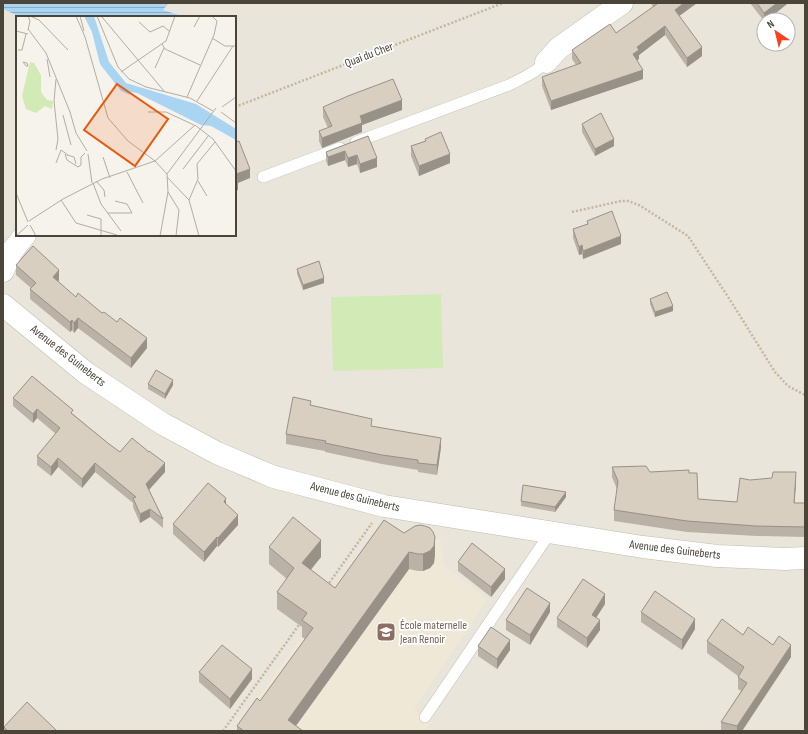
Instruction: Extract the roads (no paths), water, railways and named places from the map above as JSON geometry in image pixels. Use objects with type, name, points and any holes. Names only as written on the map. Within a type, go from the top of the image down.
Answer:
[{"type":"street","points":[[546,62],[559,48],[622,3]]},
{"type":"street","name":"Avenue des Guineberts","points":[[3,304],[86,373],[163,424],[217,452],[274,477],[384,506],[642,547],[717,556],[786,559],[805,558]]},
{"type":"lane","points":[[264,177],[509,85],[541,68],[546,62]]},
{"type":"lane","points":[[425,717],[550,532]]},
{"type":"water","points":[[3,3],[169,3],[163,10],[183,16],[18,16],[3,9]]},
{"type":"place","name":"École maternelle Jean Renoir","points":[[386,632]]}]
